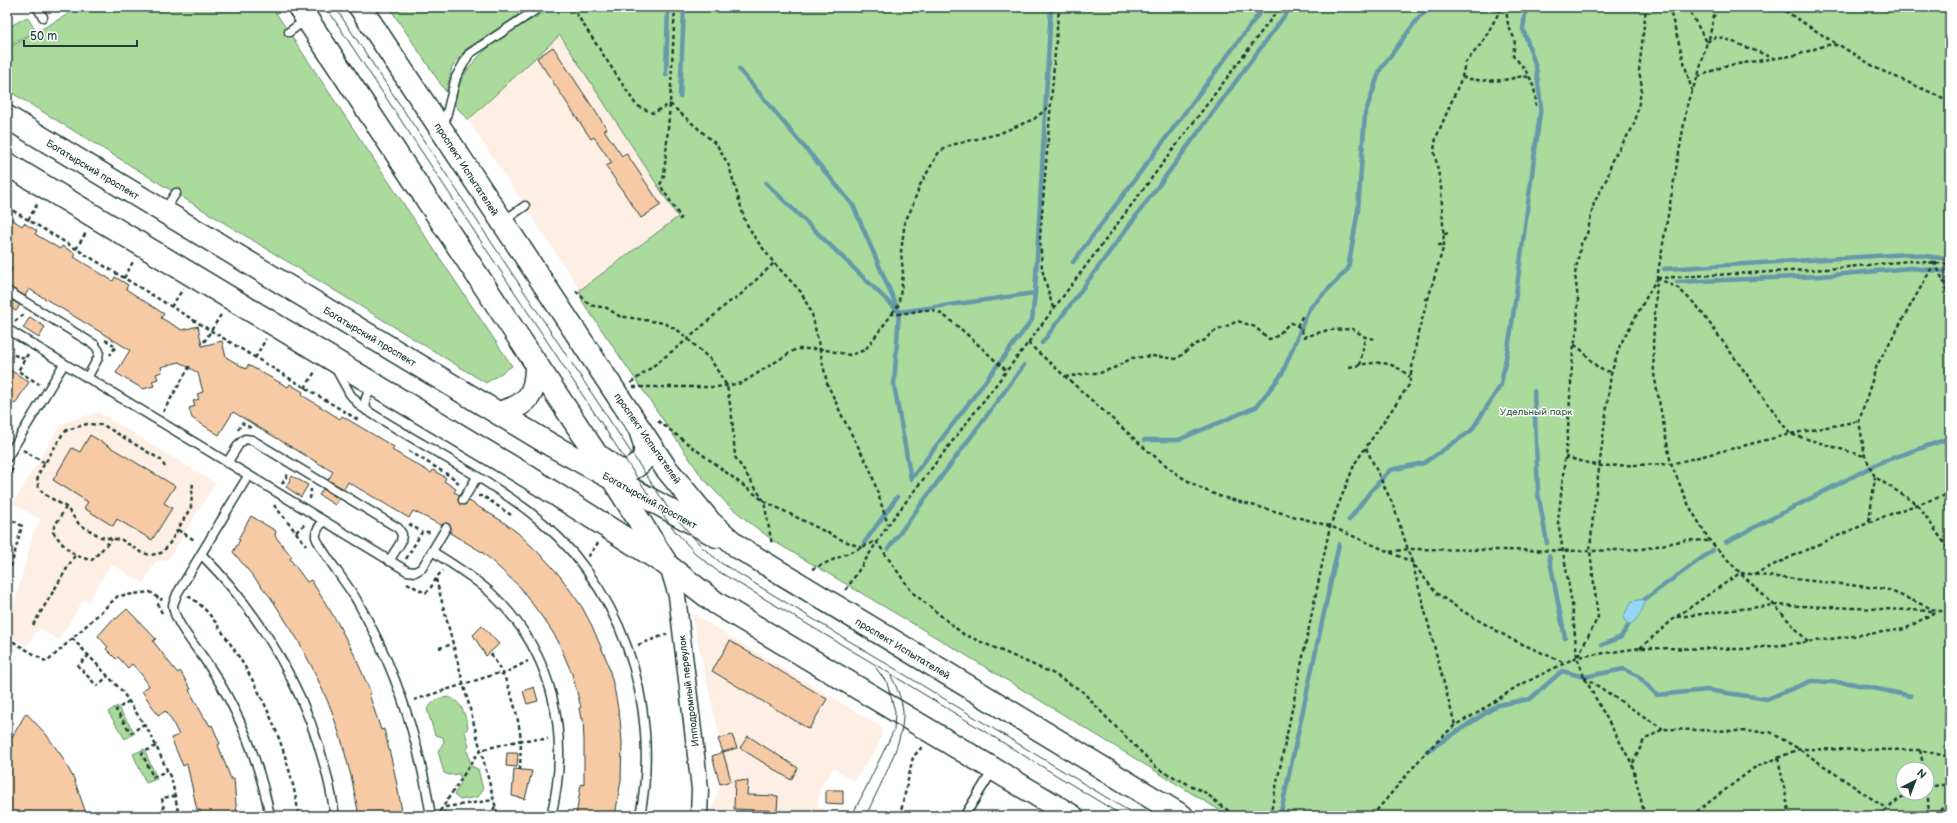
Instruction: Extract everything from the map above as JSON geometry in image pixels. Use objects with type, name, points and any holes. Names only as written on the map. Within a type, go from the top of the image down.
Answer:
[{"type":"main road","name":"проспект Испытателей","points":[[360,7],[502,222],[647,423],[666,467],[710,522],[738,547],[1182,816]]},
{"type":"main road","points":[[303,13],[536,366],[614,480],[668,566]]},
{"type":"main road","name":"Богатырский проспект","points":[[7,117],[498,413],[614,480],[738,547]]},
{"type":"main road","points":[[7,164],[323,363],[380,388],[530,478],[668,566],[716,603],[1072,816]]},
{"type":"main road","points":[[498,413],[519,406],[527,400],[533,392],[536,380],[536,366]]},
{"type":"main road","points":[[595,452],[610,465],[619,470],[628,471],[638,465],[644,458],[646,449],[647,423]]},
{"type":"street","name":"Ипподромный переулок","points":[[668,566],[677,596],[700,789],[699,816]]},
{"type":"lane","points":[[37,7],[43,17]]},
{"type":"lane","points":[[442,132],[456,77],[469,54],[540,7]]},
{"type":"lane","points":[[289,32],[303,13]]},
{"type":"lane","points":[[164,212],[176,193]]},
{"type":"lane","points":[[502,222],[525,206]]},
{"type":"lane","points":[[7,291],[95,345],[100,351],[98,358],[87,378]]},
{"type":"lane","points":[[7,329],[407,572],[415,572],[422,568],[446,528]]},
{"type":"lane","points":[[323,363],[354,400],[367,411],[477,477],[528,511],[553,533],[581,564],[596,584],[612,612],[626,642],[639,687],[645,720],[647,746],[646,773],[640,816]]},
{"type":"lane","points":[[7,458],[64,364]]},
{"type":"lane","points":[[367,411],[365,399],[369,393],[380,388]]},
{"type":"lane","points":[[227,463],[239,444],[245,439],[252,440],[398,528],[402,534],[401,542],[389,561]]},
{"type":"lane","points":[[7,441],[16,443]]},
{"type":"lane","points":[[248,476],[177,594],[173,605],[176,617],[212,669],[242,726],[258,770],[270,816]]},
{"type":"lane","points":[[464,500],[477,477]]},
{"type":"lane","points":[[323,521],[317,531],[317,542],[340,573],[369,622],[400,692],[423,767],[431,816]]},
{"type":"lane","points":[[432,552],[475,580],[492,594],[517,623],[537,656],[552,696],[560,739],[558,778],[551,816]]},
{"type":"lane","points":[[201,554],[236,592],[256,618],[297,690],[319,746],[328,774],[335,816]]},
{"type":"lane","points":[[965,815],[994,769]]},
{"type":"path","points":[[572,7],[636,105],[653,113],[670,104]]},
{"type":"path","points":[[675,7],[670,104],[664,176],[660,185],[682,218],[677,222]]},
{"type":"path","points":[[1053,308],[1042,270],[1040,238],[1058,16],[1061,7]]},
{"type":"path","points":[[846,590],[876,541],[1028,343],[1280,7]]},
{"type":"path","points":[[1270,816],[1330,526],[1355,463],[1409,385],[1418,333],[1444,245],[1440,186],[1434,150],[1441,126],[1462,77],[1465,63],[1482,43],[1502,7]]},
{"type":"path","points":[[1506,7],[1508,25],[1515,40],[1513,56],[1532,79],[1535,89],[1536,106]]},
{"type":"path","points":[[1645,816],[1632,764],[1584,677],[1577,657],[1572,604],[1558,522],[1578,300],[1575,274],[1581,244],[1587,234],[1590,216],[1601,188],[1608,176],[1612,160],[1633,127],[1636,118],[1642,87],[1639,70],[1646,7]]},
{"type":"path","points":[[1669,7],[1692,91]]},
{"type":"path","points":[[1687,7],[1708,40]]},
{"type":"path","points":[[1716,7],[1698,78],[1688,101],[1657,278],[1653,344],[1654,374],[1671,464],[1689,506],[1710,541],[1774,605],[1808,642]]},
{"type":"path","points":[[1779,7],[1839,46],[1878,69],[1950,101]]},
{"type":"path","points":[[1708,40],[1715,37],[1730,40],[1776,59]]},
{"type":"path","points":[[1698,78],[1724,66],[1797,55],[1826,45],[1839,46]]},
{"type":"path","points":[[1462,77],[1471,80],[1488,81],[1504,80],[1520,76],[1532,79]]},
{"type":"path","points":[[670,104],[717,145],[729,166],[745,221],[754,238],[774,263],[801,292],[812,314],[821,349],[827,383],[843,418],[870,469],[888,525]]},
{"type":"path","points":[[633,387],[727,386],[742,383],[796,349],[821,349],[850,355],[865,350],[898,306],[903,273],[901,252],[905,221],[920,185],[939,152],[951,145],[1003,132],[1034,119],[1050,106]]},
{"type":"path","points":[[28,220],[39,202]]},
{"type":"path","points":[[7,208],[366,425]]},
{"type":"path","points":[[76,249],[87,231]]},
{"type":"path","points":[[1444,234],[1449,233]]},
{"type":"path","points":[[1438,245],[1444,245]]},
{"type":"path","points":[[124,278],[135,260]]},
{"type":"path","points":[[1657,278],[1827,269],[1909,261],[1950,264]]},
{"type":"path","points":[[1935,262],[1950,297]]},
{"type":"path","points":[[1935,262],[1877,365],[1859,421],[1864,456],[1875,477],[1917,504],[1950,551]]},
{"type":"path","points":[[630,383],[688,339],[729,302],[737,298],[774,263]]},
{"type":"path","points":[[1577,657],[1598,617],[1590,550],[1612,371],[1620,345],[1657,278]]},
{"type":"path","points":[[1657,278],[1678,288],[1697,306],[1790,434],[1864,456]]},
{"type":"path","points":[[171,307],[183,289]]},
{"type":"path","points":[[576,292],[590,305],[607,308],[619,316],[664,324],[688,339],[711,360],[727,386],[732,417],[735,457],[764,501],[772,545]]},
{"type":"path","points":[[1424,298],[1428,299]]},
{"type":"path","points":[[892,314],[936,310],[958,327],[1006,370]]},
{"type":"path","points":[[204,342],[223,312]]},
{"type":"path","points":[[1297,326],[1303,315]]},
{"type":"path","points":[[1065,377],[1100,373],[1116,367],[1132,358],[1152,356],[1178,358],[1194,345],[1205,340],[1211,333],[1238,321],[1247,323],[1261,331],[1269,339],[1281,334],[1287,325],[1292,323],[1301,328],[1301,334],[1304,337],[1328,330],[1353,329],[1365,337],[1375,339]]},
{"type":"path","points":[[1360,365],[1365,337]]},
{"type":"path","points":[[102,338],[116,346],[109,357]]},
{"type":"path","points":[[255,358],[266,339]]},
{"type":"path","points":[[1028,343],[1178,475],[1202,489],[1222,497],[1330,526],[1412,562],[1436,593],[1464,612],[1512,639],[1565,663]]},
{"type":"path","points":[[1574,345],[1583,350],[1600,370],[1604,372],[1612,371]]},
{"type":"path","points":[[7,353],[25,358]]},
{"type":"path","points":[[28,354],[18,371],[40,384]]},
{"type":"path","points":[[1349,367],[1373,362],[1385,363],[1402,370],[1410,378]]},
{"type":"path","points":[[305,388],[323,363]]},
{"type":"path","points":[[162,412],[191,364]]},
{"type":"path","points":[[156,408],[169,416]]},
{"type":"path","points":[[1565,457],[1600,466],[1671,464],[1790,434],[1859,421]]},
{"type":"path","points":[[165,467],[161,460],[103,425],[95,423],[67,430],[62,435],[45,463],[37,481],[39,488],[44,494],[66,507],[79,524],[101,537],[122,540],[142,553],[151,555],[161,553],[168,546],[178,530],[191,507],[193,481]]},
{"type":"path","points":[[235,434],[242,423],[256,431]]},
{"type":"path","points":[[647,423],[764,501],[842,540],[863,548]]},
{"type":"path","points":[[19,457],[27,444]]},
{"type":"path","points":[[1366,448],[1394,507],[1408,549],[1455,726]]},
{"type":"path","points":[[23,450],[45,463]]},
{"type":"path","points":[[407,450],[455,479],[459,485],[458,492]]},
{"type":"path","points":[[7,478],[15,464]]},
{"type":"path","points":[[1870,521],[1875,477]]},
{"type":"path","points":[[1754,574],[1870,521],[1950,494]]},
{"type":"path","points":[[473,501],[477,496],[483,496],[516,518]]},
{"type":"path","points":[[272,501],[308,547]]},
{"type":"path","points":[[66,507],[53,528],[53,532],[68,551],[80,558],[92,560],[112,539]]},
{"type":"path","points":[[7,517],[22,526],[7,581]]},
{"type":"path","points":[[402,520],[422,532],[429,533],[435,529]]},
{"type":"path","points":[[178,530],[197,541]]},
{"type":"path","points":[[406,559],[422,532]]},
{"type":"path","points":[[193,548],[199,537]]},
{"type":"path","points":[[581,564],[587,559],[599,540]]},
{"type":"path","points":[[1390,552],[1408,549],[1642,549],[1686,540],[1710,541]]},
{"type":"path","points":[[812,569],[863,548],[876,541]]},
{"type":"path","points":[[876,541],[912,592],[963,634],[1052,673],[1082,691],[1158,769],[1206,793],[1221,806],[1237,816]]},
{"type":"path","points":[[33,625],[75,555]]},
{"type":"path","points":[[1640,648],[1676,617],[1740,572],[1886,589],[1936,611]]},
{"type":"path","points":[[436,579],[498,816]]},
{"type":"path","points":[[185,600],[192,589]]},
{"type":"path","points":[[7,638],[46,662],[118,596],[150,592],[162,600]]},
{"type":"path","points":[[164,617],[158,606],[165,593]]},
{"type":"path","points":[[188,596],[198,602],[218,626],[254,682],[282,745],[291,774],[299,816]]},
{"type":"path","points":[[1676,617],[1774,605],[1950,611]]},
{"type":"path","points":[[1372,816],[1427,751],[1455,726],[1516,687],[1577,657],[1640,648],[1745,648],[1808,642],[1905,629],[1936,611]]},
{"type":"path","points":[[635,646],[672,632]]},
{"type":"path","points":[[72,638],[122,690],[144,724],[172,781],[179,816]]},
{"type":"path","points":[[439,648],[453,644]]},
{"type":"path","points":[[490,654],[503,674],[517,711],[521,740],[520,770]]},
{"type":"path","points":[[89,655],[78,666],[97,686],[108,676]]},
{"type":"path","points":[[414,700],[499,673],[503,674],[528,660]]},
{"type":"path","points":[[1584,677],[1663,729]]},
{"type":"path","points":[[129,701],[116,710],[131,733],[144,724]]},
{"type":"path","points":[[1632,764],[1644,740],[1663,729],[1770,732],[1799,749],[1887,809]]},
{"type":"path","points":[[454,816],[440,811],[481,750],[521,740],[550,739]]},
{"type":"path","points":[[156,746],[142,752],[153,778],[167,771]]},
{"type":"path","points":[[900,816],[913,758],[922,746]]},
{"type":"path","points":[[1691,816],[1754,768],[1799,749],[1920,750],[1950,757]]},
{"type":"path","points":[[1920,750],[1922,761]]},
{"type":"path","points":[[1778,758],[1790,816]]},
{"type":"path","points":[[1935,785],[1950,784]]},
{"type":"path","points":[[165,816],[162,798],[175,796]]},
{"type":"path","points":[[444,807],[494,800]]},
{"type":"path","points":[[1935,816],[1950,800]]},
{"type":"path","points":[[1879,816],[1896,801]]},
{"type":"path","points":[[1928,801],[1929,816]]},
{"type":"path","points":[[489,816],[495,806]]},
{"type":"shaded area","points":[[560,34],[678,217],[580,290],[468,120]]},
{"type":"shaded area","points":[[98,412],[215,483],[169,559],[155,562],[143,583],[111,564],[88,602],[83,600],[59,640],[39,628],[27,646],[7,634],[7,613],[16,598],[34,531],[41,520],[13,503],[61,424]]},
{"type":"shaded area","points":[[691,613],[883,728],[878,747],[854,781],[834,768],[820,788],[817,806],[828,811],[826,816],[710,816],[720,784],[712,756],[723,752]]},
{"type":"green space","points":[[77,7],[272,7],[512,366],[486,383],[7,90],[7,49],[68,14]]},
{"type":"green space","points":[[389,7],[520,7],[517,16],[466,49],[452,67],[446,92]]},
{"type":"green space","name":"Удельный парк","points":[[553,7],[1950,7],[1950,816],[1229,816],[959,651],[775,542],[727,504],[702,477],[582,301],[580,290],[678,217],[560,35],[468,120],[453,103],[461,82],[472,64],[480,55],[510,32]]},
{"type":"green space","points":[[27,17],[36,31],[7,47],[7,28]]},
{"type":"green space","points":[[449,697],[454,699],[460,705],[468,727],[465,732],[469,746],[467,749],[471,766],[478,769],[483,790],[478,797],[460,800],[454,795],[462,781],[459,774],[449,775],[444,773],[438,751],[444,742],[443,737],[435,735],[427,709],[436,700]]},
{"type":"green space","points":[[117,706],[135,733],[125,739],[108,712]]},
{"type":"green space","points":[[144,749],[157,779],[146,783],[133,754]]},
{"type":"water","points":[[1645,599],[1640,614],[1635,621],[1628,626],[1623,617],[1632,601]]},
{"type":"building","points":[[553,47],[607,129],[604,130],[622,156],[626,153],[661,205],[641,218],[606,166],[612,163],[594,137],[591,139],[537,58]]},
{"type":"building","points":[[7,216],[22,226],[24,223],[37,231],[35,234],[60,249],[62,246],[76,254],[74,257],[113,281],[115,277],[128,285],[126,289],[164,314],[161,318],[182,330],[198,326],[202,346],[222,341],[226,357],[246,369],[248,365],[288,387],[290,384],[303,392],[302,395],[340,419],[342,416],[394,447],[392,450],[431,473],[433,470],[446,478],[444,481],[456,489],[454,492],[460,495],[458,500],[460,504],[465,505],[469,501],[502,521],[518,533],[545,559],[560,576],[582,607],[607,661],[620,719],[622,742],[621,780],[615,816],[576,816],[581,784],[584,785],[583,718],[581,719],[579,708],[581,707],[572,674],[558,641],[520,587],[482,552],[450,533],[451,528],[449,524],[446,523],[441,525],[413,511],[409,518],[348,482],[344,489],[328,480],[333,472],[233,412],[219,435],[192,418],[189,408],[195,406],[193,401],[199,399],[197,394],[203,392],[198,373],[179,362],[161,367],[162,372],[156,374],[158,379],[152,381],[154,386],[143,389],[116,373],[130,350],[29,289],[25,296],[7,286],[7,278],[12,269],[7,265]]},
{"type":"building","points":[[7,297],[20,305],[16,311],[7,306]]},
{"type":"building","points":[[30,317],[45,327],[39,338],[23,328]]},
{"type":"building","points":[[7,368],[29,382],[15,404],[7,399]]},
{"type":"building","points":[[90,435],[175,486],[164,503],[172,508],[152,540],[117,519],[113,526],[84,508],[88,502],[53,480],[72,448],[80,452]]},
{"type":"building","points":[[292,476],[308,485],[301,497],[286,487]]},
{"type":"building","points":[[323,489],[339,499],[335,505],[319,495]]},
{"type":"building","points":[[251,516],[276,531],[275,536],[292,557],[290,559],[307,582],[311,580],[336,620],[354,654],[371,693],[369,694],[381,730],[384,729],[403,816],[359,816],[352,780],[342,742],[331,709],[314,671],[298,640],[271,598],[233,552],[240,540],[238,539]]},
{"type":"building","points":[[127,609],[156,639],[153,641],[172,666],[178,673],[180,671],[191,689],[189,690],[205,719],[210,726],[212,725],[220,744],[218,745],[231,779],[234,779],[237,816],[201,816],[200,810],[197,810],[187,764],[183,766],[171,738],[179,735],[172,721],[166,711],[158,715],[142,691],[149,686],[142,675],[132,664],[128,668],[118,657],[116,659],[106,649],[108,647],[98,636],[114,618],[116,619]]},
{"type":"building","points":[[482,626],[499,644],[486,656],[473,635]]},
{"type":"building","points":[[730,641],[827,699],[809,729],[712,671]]},
{"type":"building","points":[[534,687],[538,701],[527,704],[523,691]]},
{"type":"building","points":[[26,713],[45,733],[61,755],[74,779],[87,816],[7,816],[7,746]]},
{"type":"building","points":[[732,735],[737,748],[723,752],[718,739]]},
{"type":"building","points":[[748,736],[798,768],[791,780],[740,748]]},
{"type":"building","points":[[723,752],[731,781],[720,784],[712,756]]},
{"type":"building","points":[[507,753],[518,753],[517,767],[506,766]]},
{"type":"building","points":[[514,769],[532,771],[525,799],[512,796]]},
{"type":"building","points":[[735,780],[748,781],[747,795],[778,796],[777,811],[734,809]]},
{"type":"building","points":[[826,790],[843,790],[843,804],[826,803]]},
{"type":"waterway","points":[[666,75],[668,7]]},
{"type":"waterway","points":[[680,97],[684,7]]},
{"type":"waterway","points":[[739,69],[853,205],[899,312],[1035,293],[1051,7]]},
{"type":"waterway","points":[[1073,262],[1264,7]]},
{"type":"waterway","points":[[1042,343],[1291,7]]},
{"type":"waterway","points":[[1144,440],[1178,440],[1256,407],[1282,374],[1309,309],[1348,269],[1358,210],[1365,114],[1380,70],[1419,17],[1433,7]]},
{"type":"waterway","points":[[1349,520],[1370,492],[1390,470],[1424,463],[1471,431],[1501,385],[1511,331],[1541,106],[1536,67],[1523,29],[1526,7]]},
{"type":"waterway","points":[[766,183],[899,312],[894,385],[911,479]]},
{"type":"waterway","points":[[1664,269],[1908,254],[1950,259]]},
{"type":"waterway","points":[[1677,282],[1821,276],[1911,268],[1950,272]]},
{"type":"waterway","points":[[911,479],[1032,320],[1035,293]]},
{"type":"waterway","points":[[888,549],[1024,365]]},
{"type":"waterway","points":[[1534,391],[1538,493],[1547,543]]},
{"type":"waterway","points":[[1726,542],[1881,462],[1950,438]]},
{"type":"waterway","points":[[864,543],[897,497]]},
{"type":"waterway","points":[[1280,816],[1339,544]]},
{"type":"waterway","points":[[1645,599],[1713,550]]},
{"type":"waterway","points":[[1549,556],[1565,638]]},
{"type":"waterway","points":[[1602,645],[1621,637],[1628,626]]},
{"type":"waterway","points":[[1427,751],[1498,705],[1530,699],[1562,671],[1584,677],[1624,669],[1638,676],[1657,695],[1707,690],[1767,699],[1811,681],[1849,683],[1911,696]]},
{"type":"tram line","points":[[326,7],[654,503],[675,531],[695,553],[716,570],[871,662],[1123,816]]},
{"type":"tram line","points":[[335,7],[670,511],[702,547],[721,563],[1137,816]]},
{"type":"tram line","points":[[852,816],[894,730],[895,711],[887,683],[876,668]]},
{"type":"tram line","points":[[866,816],[889,767],[902,729],[903,712],[901,701],[898,690],[891,676]]}]
